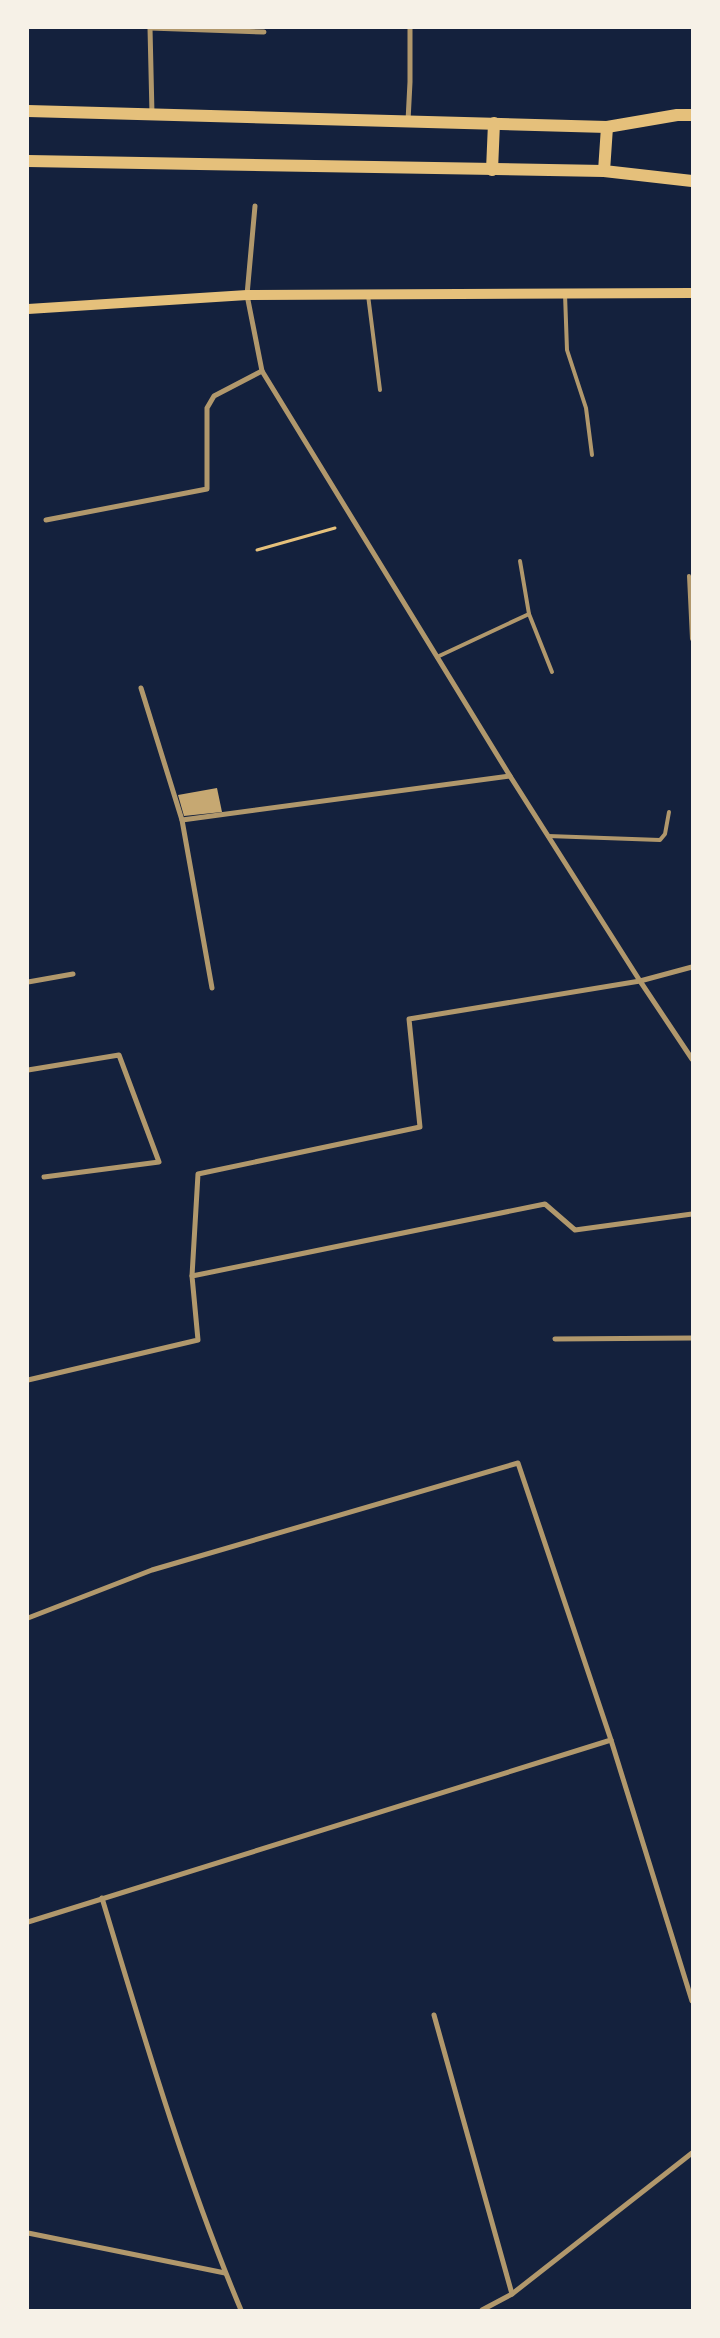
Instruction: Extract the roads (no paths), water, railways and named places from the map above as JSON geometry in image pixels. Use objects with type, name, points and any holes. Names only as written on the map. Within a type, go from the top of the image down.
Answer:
[{"type":"main road","points":[[28,111],[607,127],[677,115],[692,115]]},
{"type":"main road","points":[[492,170],[494,123]]},
{"type":"main road","points":[[604,171],[607,127]]},
{"type":"main road","points":[[28,161],[604,171],[692,181]]},
{"type":"main road","points":[[28,309],[248,295],[692,293]]},
{"type":"street","points":[[152,114],[150,28],[264,32]]},
{"type":"street","points":[[408,121],[410,28]]},
{"type":"street","points":[[255,206],[248,295],[262,370],[510,776],[640,981],[692,1059]]},
{"type":"street","points":[[46,520],[207,489],[207,408],[214,396],[262,370]]},
{"type":"street","points":[[141,688],[182,820],[212,988]]},
{"type":"street","points":[[182,820],[510,776]]},
{"type":"street","points":[[28,1380],[198,1340],[192,1276],[198,1174],[420,1127],[409,1019],[640,981],[692,967]]},
{"type":"street","points":[[28,982],[73,974]]},
{"type":"street","points":[[28,1070],[119,1055],[159,1162],[44,1177]]},
{"type":"street","points":[[192,1276],[546,1204],[575,1230],[692,1214]]},
{"type":"street","points":[[555,1339],[692,1338]]},
{"type":"street","points":[[28,1618],[152,1570],[518,1463],[611,1740],[692,2002]]},
{"type":"street","points":[[28,1922],[611,1740]]},
{"type":"street","points":[[102,1898],[162,2097],[225,2273],[241,2310]]},
{"type":"street","points":[[434,2015],[512,2294]]},
{"type":"street","points":[[482,2310],[512,2294],[692,2153]]},
{"type":"street","points":[[28,2233],[225,2273]]},
{"type":"lane","points":[[565,294],[567,350],[586,408],[592,456]]},
{"type":"lane","points":[[368,295],[380,390]]},
{"type":"lane","points":[[520,561],[529,614],[552,672]]},
{"type":"lane","points":[[689,576],[692,639]]},
{"type":"lane","points":[[437,658],[529,614]]},
{"type":"lane","points":[[548,836],[660,840],[665,834],[669,812]]}]
